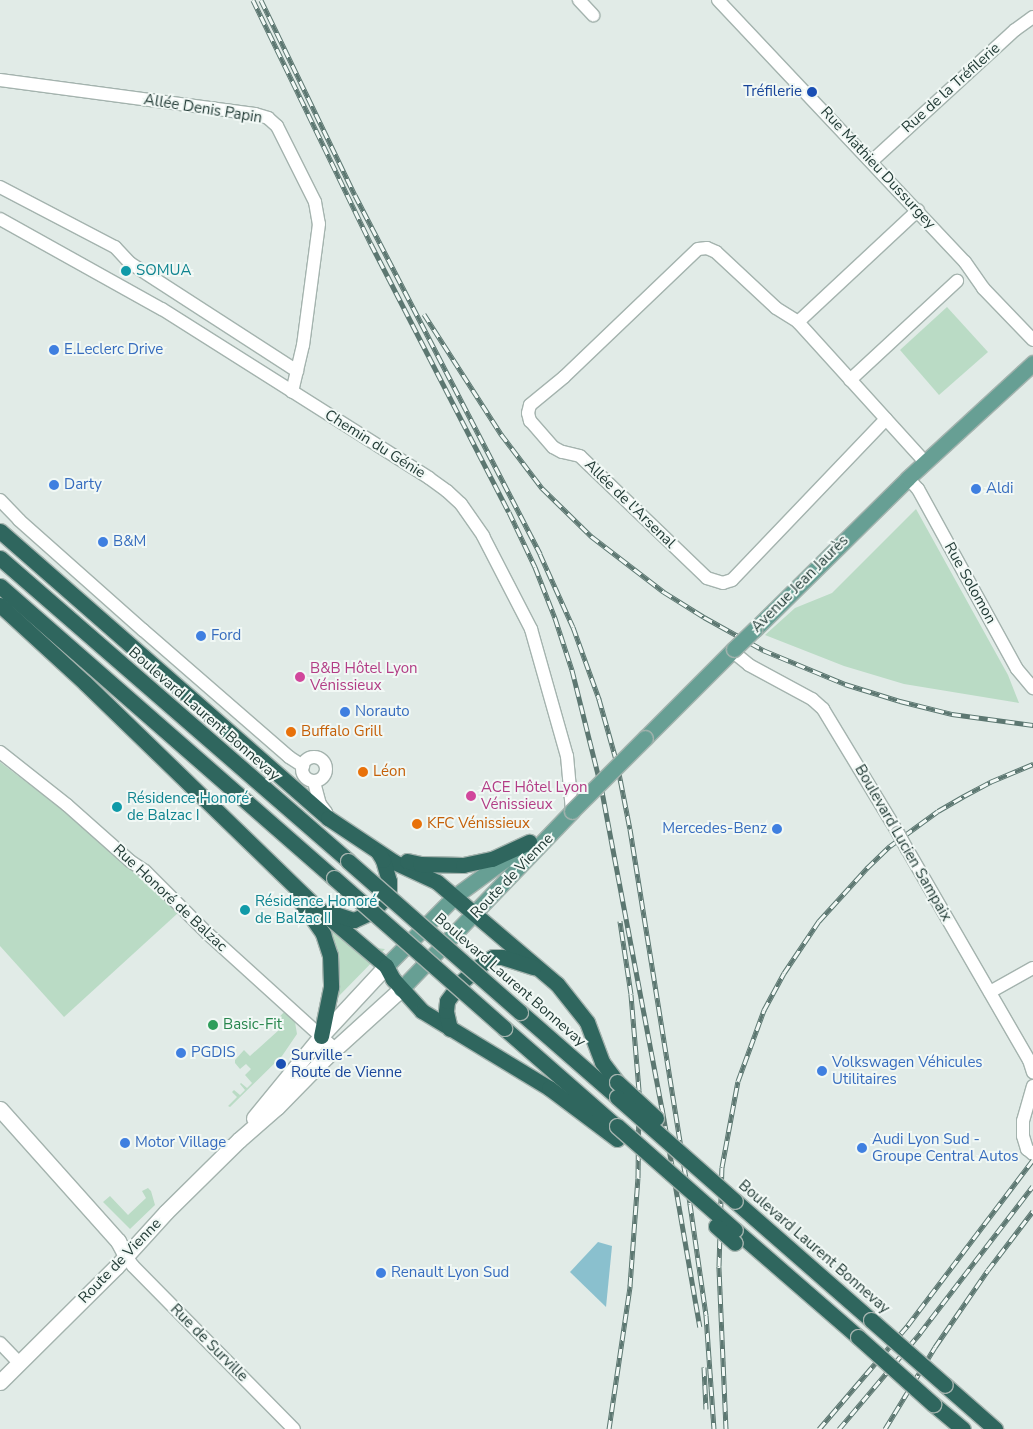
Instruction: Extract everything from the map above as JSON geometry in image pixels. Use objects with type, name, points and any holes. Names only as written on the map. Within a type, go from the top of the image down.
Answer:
[{"type":"highway","points":[[0,531],[309,802],[347,833],[394,862],[430,878],[455,896],[563,990],[587,1022],[602,1062],[617,1090]]},
{"type":"highway","name":"Boulevard Laurent Bonnevay","points":[[0,558],[520,1012],[617,1090],[665,1140],[995,1429]]},
{"type":"highway","points":[[0,586],[504,1028],[617,1133],[735,1237],[812,1298],[962,1429]]},
{"type":"highway","points":[[0,605],[54,654],[312,903],[386,966],[402,989],[422,1011],[549,1088],[617,1133]]},
{"type":"highway","points":[[377,851],[420,864],[455,866],[492,859],[529,842]]},
{"type":"highway","points":[[312,903],[347,919],[361,918],[373,911],[389,889],[388,874],[377,851]]},
{"type":"highway","points":[[277,868],[313,918],[329,950],[331,964],[330,987],[321,1036]]},
{"type":"highway","points":[[450,1029],[446,1011],[447,1001],[460,984],[484,962],[493,957],[502,957],[539,969]]},
{"type":"main road","name":"Avenue Jean Jaurès","points":[[572,811],[908,478],[1033,363]]},
{"type":"main road","name":"Route de Vienne","points":[[239,1140],[273,1093],[321,1036],[455,896],[572,811]]},
{"type":"main road","name":"Route de Vienne","points":[[0,1382],[239,1140],[277,1107],[335,1049],[402,989],[476,914],[572,811]]},
{"type":"main road","points":[[0,1108],[118,1241],[126,1256]]},
{"type":"street","points":[[579,0],[593,15]]},
{"type":"street","name":"Rue Mathieu Dussurgey","points":[[718,0],[918,210],[966,262],[983,288],[1033,340]]},
{"type":"street","name":"Rue de la Tréfilerie","points":[[872,161],[1015,30],[1033,17]]},
{"type":"street","name":"Allée Denis Papin","points":[[0,80],[255,114],[268,118],[277,126],[315,202],[319,224],[303,345],[292,392]]},
{"type":"street","points":[[0,188],[115,247],[130,263],[297,371]]},
{"type":"street","points":[[798,322],[918,210]]},
{"type":"street","name":"Chemin du Génie","points":[[0,219],[162,309],[447,491],[473,519],[531,629],[567,756],[572,811]]},
{"type":"street","name":"Allée de l'Arsenal","points":[[886,419],[732,580],[724,583],[707,578],[580,456],[562,452],[553,446],[530,420],[528,413],[530,405],[564,376],[698,249],[707,248],[716,252],[776,308],[798,322],[850,380],[886,419],[925,462]]},
{"type":"street","points":[[850,380],[956,281]]},
{"type":"street","name":"Rue Solomon","points":[[908,478],[918,489],[1017,669],[1033,688]]},
{"type":"street","points":[[0,500],[19,520],[216,694],[289,757],[303,766]]},
{"type":"street","points":[[0,612],[54,654]]},
{"type":"street","name":"Boulevard Lucien Sampaix","points":[[733,650],[749,665],[812,699],[822,709],[898,833],[1029,1060],[1033,1072]]},
{"type":"street","name":"Rue Honoré de Balzac","points":[[0,752],[67,805],[130,861],[145,871],[207,932],[335,1049]]},
{"type":"street","points":[[314,782],[325,776],[325,763],[315,757],[307,760],[303,766],[305,776],[314,782],[320,804],[347,833]]},
{"type":"street","points":[[990,992],[1033,968]]},
{"type":"street","points":[[1030,1151],[1023,1136],[1023,1120],[1033,1086]]},
{"type":"street","name":"Rue de Surville","points":[[126,1256],[133,1266],[294,1429]]},
{"type":"street","points":[[0,1343],[19,1363]]},
{"type":"green space","points":[[947,307],[988,352],[939,395],[900,350]]},
{"type":"green space","points":[[916,509],[1008,675],[1019,703],[904,684],[844,666],[765,635],[795,608],[832,593]]},
{"type":"green space","points":[[0,762],[89,830],[178,913],[64,1017],[0,946]]},
{"type":"green space","points":[[324,922],[360,946],[385,949],[335,1000]]},
{"type":"green space","points":[[284,1012],[295,1022],[297,1034],[282,1056],[230,1107],[228,1106],[237,1097],[232,1092],[234,1090],[240,1095],[245,1090],[241,1083],[247,1088],[252,1083],[245,1075],[251,1069],[246,1064],[240,1069],[235,1060],[244,1050],[250,1056],[280,1029],[275,1022]]},
{"type":"green space","points":[[148,1188],[151,1191],[155,1205],[130,1229],[103,1202],[110,1196],[128,1215],[146,1198],[142,1191]]},
{"type":"water","points":[[598,1242],[612,1246],[606,1307],[570,1272]]},
{"type":"railway","points":[[253,0],[371,244],[509,512],[535,567],[555,618],[572,670],[601,786],[662,1108],[700,1327]]},
{"type":"railway","points":[[261,0],[355,195],[540,554],[573,627],[599,699],[617,763],[630,829],[690,1204],[706,1315],[714,1429]]},
{"type":"railway","points":[[424,314],[501,434],[542,488],[591,536],[664,592],[763,650],[845,684],[900,701],[952,714],[1033,725]]},
{"type":"railway","points":[[726,1429],[719,1266],[722,1167],[738,1081],[764,1010],[784,973],[819,921],[867,868],[890,846],[938,811],[964,796],[990,782],[1033,764]]},
{"type":"railway","points":[[609,1429],[630,1286],[638,1178],[639,1090],[631,994],[620,921]]},
{"type":"railway","points":[[819,1429],[908,1325],[1033,1160]]},
{"type":"railway","points":[[839,1429],[920,1333],[1033,1186]]},
{"type":"railway","points":[[885,1429],[935,1347],[988,1270],[1033,1211]]},
{"type":"railway","points":[[704,1367],[706,1409]]},
{"type":"place","name":"Tréfilerie","points":[[812,92]]},
{"type":"place","name":"SOMUA","points":[[126,271]]},
{"type":"place","name":"E.Leclerc Drive","points":[[54,350]]},
{"type":"place","name":"Darty","points":[[54,485]]},
{"type":"place","name":"Aldi","points":[[976,489]]},
{"type":"place","name":"B&M","points":[[103,542]]},
{"type":"place","name":"Ford","points":[[201,636]]},
{"type":"place","name":"B&B Hôtel Lyon Vénissieux","points":[[300,677]]},
{"type":"place","name":"Norauto","points":[[345,712]]},
{"type":"place","name":"Buffalo Grill","points":[[291,732]]},
{"type":"place","name":"Léon","points":[[363,772]]},
{"type":"place","name":"ACE Hôtel Lyon Vénissieux","points":[[471,796]]},
{"type":"place","name":"Résidence Honoré de Balzac I","points":[[117,807]]},
{"type":"place","name":"KFC Vénissieux","points":[[417,824]]},
{"type":"place","name":"Mercedes-Benz","points":[[777,829]]},
{"type":"place","name":"Résidence Honoré de Balzac II","points":[[245,910]]},
{"type":"place","name":"Basic-Fit","points":[[213,1025]]},
{"type":"place","name":"PGDIS","points":[[181,1053]]},
{"type":"place","name":"Surville - Route de Vienne","points":[[281,1064]]},
{"type":"place","name":"Volkswagen Véhicules Utilitaires","points":[[822,1071]]},
{"type":"place","name":"Motor Village","points":[[125,1143]]},
{"type":"place","name":"Audi Lyon Sud - Groupe Central Autos","points":[[862,1148]]},
{"type":"place","name":"Renault Lyon Sud","points":[[381,1273]]}]
